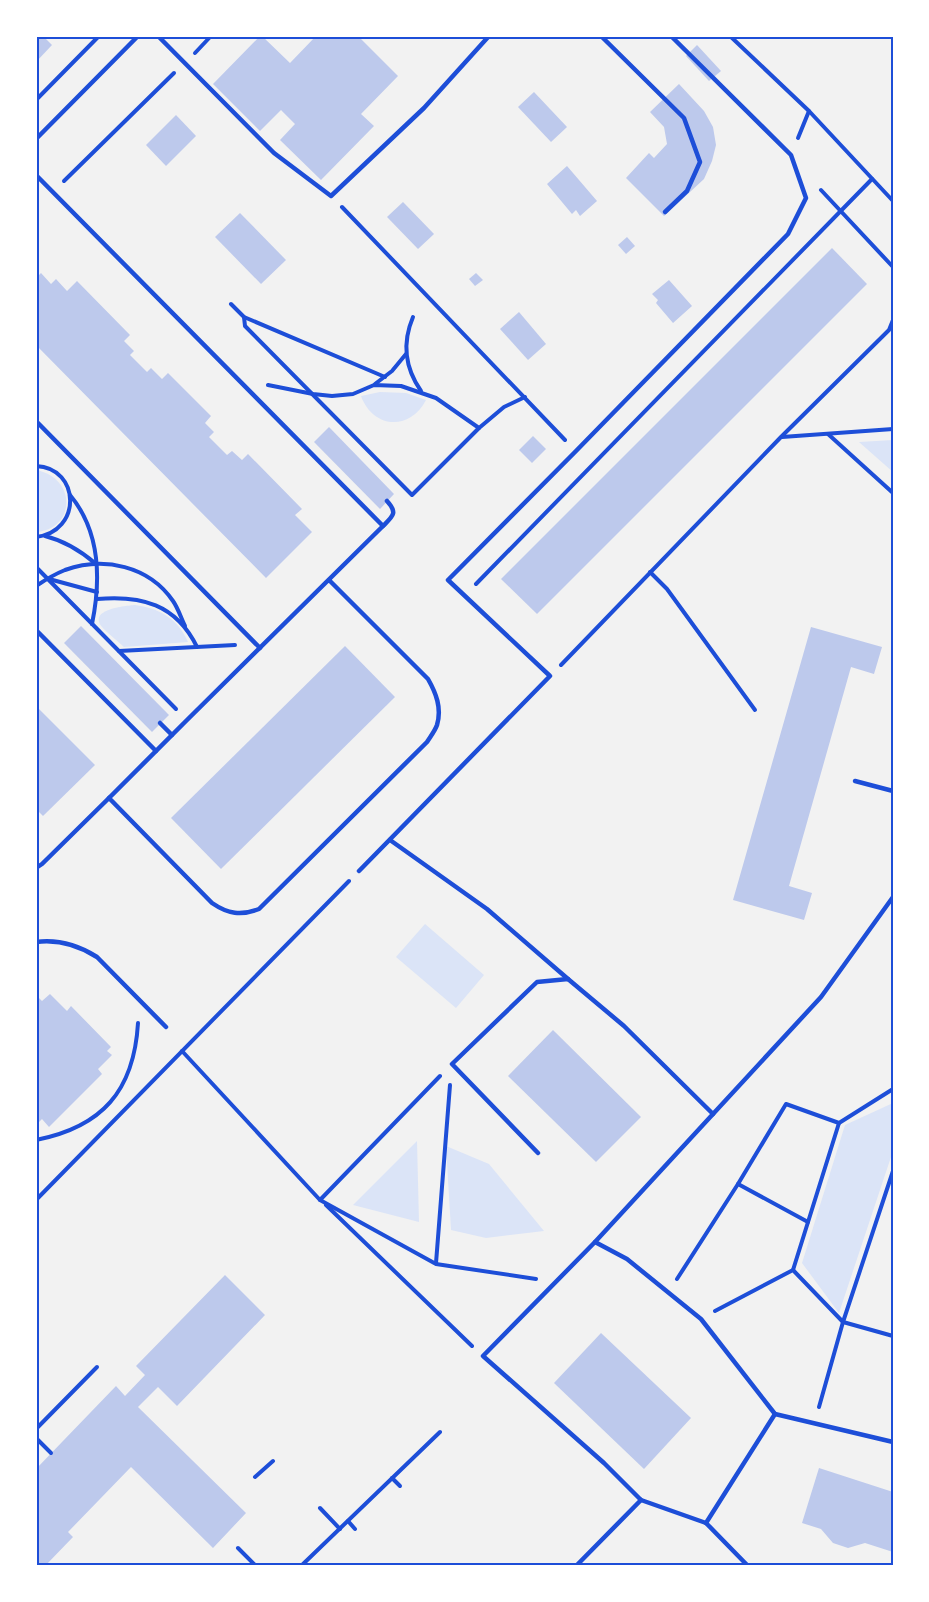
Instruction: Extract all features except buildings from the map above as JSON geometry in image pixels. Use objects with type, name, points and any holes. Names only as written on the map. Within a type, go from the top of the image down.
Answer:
[{"type":"lane","points":[[36,139],[138,36]]},
{"type":"lane","points":[[158,36],[273,153],[331,196],[424,108],[489,36]]},
{"type":"lane","points":[[601,36],[684,118],[700,162],[687,191],[665,212]]},
{"type":"lane","points":[[359,871],[550,676],[448,580],[788,234],[806,198],[791,155],[670,36]]},
{"type":"lane","points":[[36,175],[383,526]]},
{"type":"lane","points":[[36,421],[258,646]]},
{"type":"lane","points":[[36,868],[187,720],[258,646],[383,526],[393,514],[392,507],[387,501]]},
{"type":"lane","points":[[109,798],[212,903],[231,913],[249,913],[259,909],[427,742],[437,725],[439,707],[436,694],[428,679],[329,580]]},
{"type":"lane","points":[[36,630],[156,751]]},
{"type":"lane","points":[[160,723],[172,735]]},
{"type":"lane","points":[[855,781],[893,791]]},
{"type":"lane","points":[[390,840],[487,909],[624,1026],[713,1114]]},
{"type":"lane","points":[[748,1566],[706,1523],[641,1500],[604,1463],[483,1356],[596,1242],[821,997],[893,897]]},
{"type":"lane","points":[[36,942],[54,941],[71,944],[97,957],[166,1027]]},
{"type":"lane","points":[[538,1153],[452,1064],[537,982],[568,979]]},
{"type":"lane","points":[[596,1242],[627,1259],[700,1319],[775,1414],[893,1442]]},
{"type":"lane","points":[[706,1523],[775,1414]]},
{"type":"lane","points":[[576,1566],[641,1500]]},
{"type":"path","points":[[36,100],[99,36]]},
{"type":"path","points":[[53,192],[211,36]]},
{"type":"path","points":[[730,36],[809,111],[893,201]]},
{"type":"path","points":[[791,155],[809,111]]},
{"type":"path","points":[[465,595],[872,179]]},
{"type":"path","points":[[819,188],[893,267]]},
{"type":"path","points":[[331,196],[592,466]]},
{"type":"path","points":[[231,304],[244,317],[385,377]]},
{"type":"path","points":[[244,317],[245,326],[412,495],[479,428],[504,407],[525,398]]},
{"type":"path","points":[[413,317],[408,331],[406,354],[412,378],[421,392]]},
{"type":"path","points":[[550,676],[889,330],[893,320]]},
{"type":"path","points":[[889,330],[893,335]]},
{"type":"path","points":[[239,380],[313,394],[345,396],[374,385],[397,366],[406,354]]},
{"type":"path","points":[[374,385],[401,386],[421,392],[444,403],[479,428]]},
{"type":"path","points":[[782,437],[893,429]]},
{"type":"path","points":[[828,434],[893,493]]},
{"type":"path","points":[[36,466],[50,469],[60,475],[67,484],[70,495],[68,516],[62,525],[53,532],[36,537]]},
{"type":"path","points":[[70,495],[81,508],[90,531],[97,565],[97,599],[92,624]]},
{"type":"path","points":[[44,536],[61,541],[78,550],[97,565]]},
{"type":"path","points":[[36,586],[72,568],[97,565],[123,566],[138,571],[162,588],[174,603],[196,647]]},
{"type":"path","points":[[36,567],[187,720]]},
{"type":"path","points":[[650,572],[667,589],[755,710]]},
{"type":"path","points":[[48,579],[97,592]]},
{"type":"path","points":[[97,599],[120,598],[149,602],[174,616],[184,626]]},
{"type":"path","points":[[119,651],[258,646]]},
{"type":"path","points":[[36,1200],[359,871]]},
{"type":"path","points":[[36,1140],[70,1131],[87,1122],[116,1096],[126,1079],[136,1046],[137,998]]},
{"type":"path","points":[[182,1051],[320,1200],[483,1356]]},
{"type":"path","points":[[320,1200],[452,1064]]},
{"type":"path","points":[[436,1264],[452,1064]]},
{"type":"path","points":[[700,1319],[793,1270],[839,1123],[893,1089]]},
{"type":"path","points":[[668,1293],[786,1104],[839,1123]]},
{"type":"path","points":[[815,1424],[843,1322],[893,1171]]},
{"type":"path","points":[[738,1184],[808,1222]]},
{"type":"path","points":[[320,1200],[436,1264],[555,1282]]},
{"type":"path","points":[[793,1270],[843,1322],[893,1336]]},
{"type":"path","points":[[36,1429],[97,1367]]},
{"type":"path","points":[[301,1566],[440,1432]]},
{"type":"path","points":[[36,1438],[51,1453]]},
{"type":"path","points":[[255,1478],[273,1461]]},
{"type":"path","points":[[392,1478],[400,1486]]},
{"type":"path","points":[[320,1508],[340,1529]]},
{"type":"path","points":[[348,1521],[356,1529]]},
{"type":"path","points":[[238,1548],[256,1566]]},
{"type":"shaded area","points":[[380,392],[406,393],[426,400],[411,417],[392,422],[374,415],[361,396]]},
{"type":"shaded area","points":[[893,440],[893,472],[859,442]]},
{"type":"shaded area","points":[[36,470],[49,475],[59,483],[65,492],[66,503],[59,522],[49,529],[36,532]]},
{"type":"shaded area","points":[[135,605],[152,609],[166,616],[179,627],[188,642],[124,647],[102,627],[99,621],[100,616],[110,610]]},
{"type":"shaded area","points":[[425,924],[484,975],[456,1008],[396,957]]},
{"type":"shaded area","points":[[893,1103],[893,1151],[839,1313],[802,1263],[845,1125]]},
{"type":"shaded area","points":[[417,1141],[419,1222],[353,1205]]},
{"type":"shaded area","points":[[446,1146],[489,1164],[544,1231],[486,1238],[451,1230]]}]
